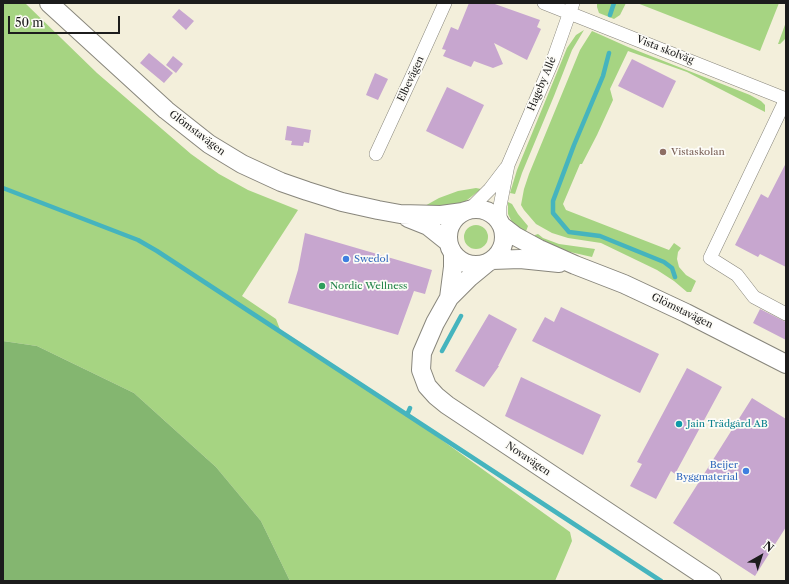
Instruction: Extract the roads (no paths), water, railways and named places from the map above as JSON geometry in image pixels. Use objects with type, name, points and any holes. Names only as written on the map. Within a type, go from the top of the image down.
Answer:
[{"type":"main road","name":"Glömstavägen","points":[[49,3],[166,110],[227,156],[260,173],[307,191],[342,202],[400,214],[428,226],[463,262],[469,264],[475,265],[489,261],[520,259],[575,265]]},
{"type":"main road","name":"Glömstavägen","points":[[400,214],[441,214],[481,209],[492,214],[501,224],[527,243],[575,265],[631,287],[786,364]]},
{"type":"main road","points":[[451,248],[448,236],[451,224],[458,215],[466,211]]},
{"type":"main road","points":[[489,261],[500,252],[504,242],[504,231],[501,224]]},
{"type":"main road","name":"Novavägen","points":[[449,298],[453,267],[451,248]]},
{"type":"main road","name":"Novavägen","points":[[489,261],[449,298],[435,323],[422,353],[421,370],[427,386],[436,396],[614,517],[712,581]]},
{"type":"street","name":"Elbevägen","points":[[376,154],[414,74],[445,3]]},
{"type":"street","name":"Vista skolväg","points":[[544,3],[571,8],[786,99],[710,258],[737,275],[754,297],[786,314]]},
{"type":"street","name":"Hageby Allé","points":[[501,224],[500,206],[508,165],[553,60],[571,8]]},
{"type":"street","name":"Hageby Allé","points":[[466,211],[490,189],[508,165]]},
{"type":"waterway","points":[[610,15],[614,3]]},
{"type":"waterway","points":[[609,53],[603,76],[574,145],[553,201],[553,213],[569,232],[600,236],[664,262],[672,268],[675,277]]},
{"type":"waterway","points":[[3,188],[138,240],[157,251],[661,581]]},
{"type":"waterway","points":[[442,351],[461,316]]},
{"type":"waterway","points":[[407,415],[410,408]]},
{"type":"place","name":"Vistaskolan","points":[[663,152]]},
{"type":"place","name":"Swedol","points":[[346,259]]},
{"type":"place","name":"Nordic Wellness","points":[[322,286]]},
{"type":"place","name":"Jain Trädgård AB","points":[[679,424]]},
{"type":"place","name":"Beijer Byggmaterial","points":[[746,471]]}]
